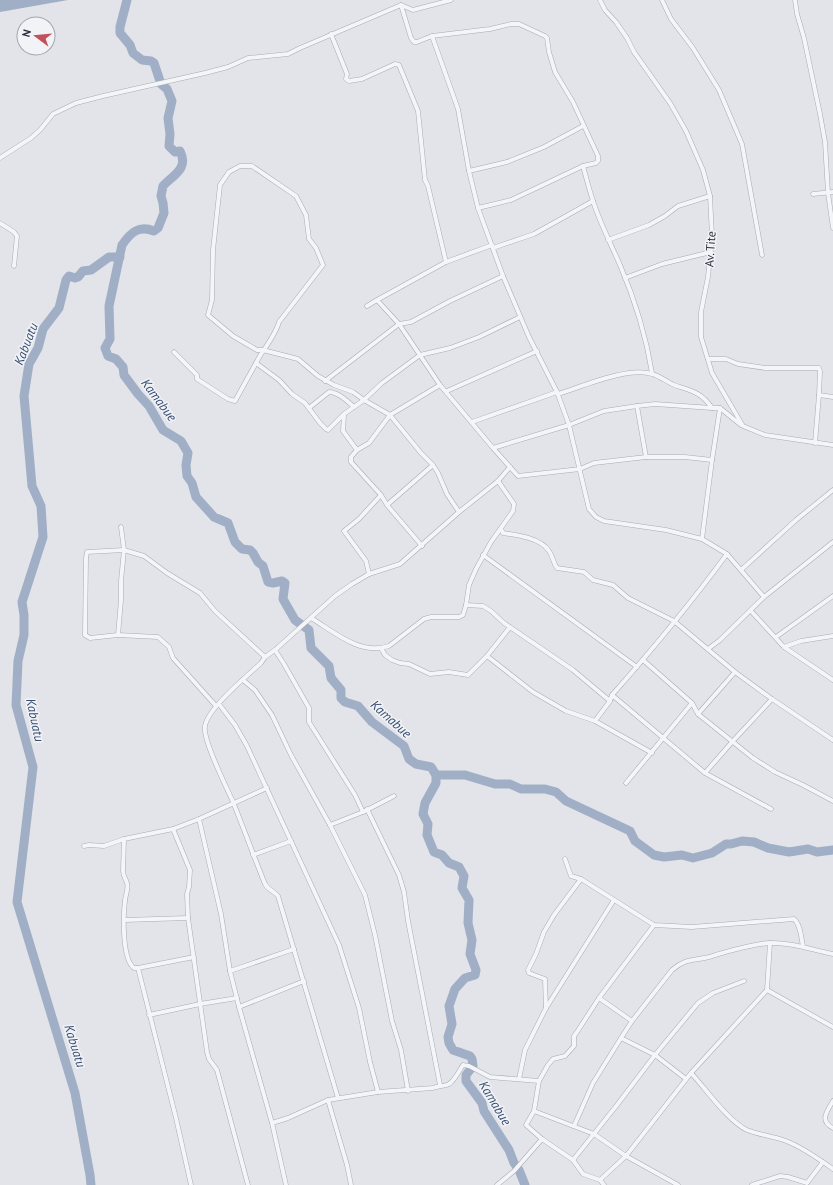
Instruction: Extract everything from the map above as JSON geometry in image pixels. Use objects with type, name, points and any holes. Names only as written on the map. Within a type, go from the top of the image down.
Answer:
[{"type":"street","points":[[0,158],[31,138],[40,130],[53,114],[76,103],[228,67],[248,58],[288,54],[331,34],[401,5],[412,10],[451,0]]},
{"type":"street","name":"Av. Tite","points":[[600,0],[605,10],[616,22],[627,38],[634,52],[670,103],[686,131],[703,170],[710,196],[712,236],[711,252],[701,312],[701,337],[712,373],[743,426]]},
{"type":"street","points":[[662,0],[671,19],[693,48],[719,90],[742,144],[762,255]]},
{"type":"street","points":[[795,0],[825,142],[833,228]]},
{"type":"street","points":[[401,5],[411,38],[414,42],[432,36],[519,24],[545,36],[547,38],[549,52],[555,72],[573,102],[599,158],[596,163],[583,166],[511,200],[478,208]]},
{"type":"street","points":[[331,34],[347,74],[346,79],[349,81],[362,79],[395,64],[399,65],[418,111],[425,180],[428,186],[446,262]]},
{"type":"street","points":[[432,36],[458,109],[469,171],[478,208],[520,317],[557,393],[569,425],[589,509],[596,517],[604,521],[666,530],[702,539],[726,554],[764,597]]},
{"type":"street","points":[[469,171],[513,159],[544,147],[583,126]]},
{"type":"street","points":[[174,352],[197,375],[197,379],[234,401],[263,350],[278,328],[279,322],[323,265],[316,248],[309,239],[306,215],[296,196],[252,166],[240,166],[229,172],[220,185],[213,250],[212,300],[208,315],[233,336],[257,350],[263,350],[298,360],[325,381],[353,392],[390,416],[438,473],[447,494],[459,512]]},
{"type":"street","points":[[583,166],[593,201],[625,278],[642,325],[652,373]]},
{"type":"street","points":[[813,194],[830,192]]},
{"type":"street","points":[[608,240],[649,225],[665,216],[678,206],[710,196]]},
{"type":"street","points":[[367,306],[446,262],[534,234],[593,201]]},
{"type":"street","points":[[0,223],[14,232],[16,236],[14,266]]},
{"type":"street","points":[[625,278],[662,264],[711,252]]},
{"type":"street","points":[[325,381],[399,324],[411,322],[450,301],[503,276]]},
{"type":"street","points":[[377,300],[399,324],[440,384],[518,476],[580,469],[594,463],[646,457],[685,457],[712,460]]},
{"type":"street","points":[[256,362],[279,380],[309,408],[327,430],[344,414],[364,400],[382,383],[420,355],[457,346],[520,317]]},
{"type":"street","points":[[447,391],[537,351]]},
{"type":"street","points":[[708,359],[726,358],[738,364],[765,368],[819,368],[819,395],[815,443]]},
{"type":"street","points":[[472,422],[617,374],[633,373],[652,373],[672,384],[706,399],[712,408]]},
{"type":"street","points":[[422,546],[387,505],[381,495],[351,462],[351,457],[356,450],[369,443],[390,416],[440,384]]},
{"type":"street","points":[[309,408],[329,392],[332,392],[354,407]]},
{"type":"street","points":[[819,395],[833,397]]},
{"type":"street","points":[[493,448],[569,425],[604,411],[655,404],[720,408],[743,426],[764,435],[833,445]]},
{"type":"street","points":[[637,406],[646,457]]},
{"type":"street","points":[[702,539],[720,408]]},
{"type":"street","points":[[344,414],[343,431],[356,450]]},
{"type":"street","points":[[387,505],[432,465]]},
{"type":"street","points":[[338,1098],[278,896],[276,893],[267,888],[253,855],[234,803],[207,742],[204,729],[206,721],[218,705],[261,663],[265,657],[312,618],[335,596],[369,574],[400,564],[459,512],[498,481],[510,467]]},
{"type":"street","points":[[312,618],[337,636],[356,645],[381,648],[388,646],[424,619],[431,617],[456,617],[463,615],[469,585],[483,555],[512,515],[514,508],[514,504],[498,481]]},
{"type":"street","points":[[741,570],[796,520],[833,490]]},
{"type":"street","points":[[369,574],[366,561],[344,531],[359,519],[381,495]]},
{"type":"street","points":[[118,635],[124,550],[121,527]]},
{"type":"street","points":[[501,529],[503,533],[524,536],[544,546],[549,550],[557,568],[584,572],[593,580],[613,585],[628,598],[674,621],[736,672],[772,699],[833,740]]},
{"type":"street","points":[[708,649],[720,640],[764,597],[833,542]]},
{"type":"street","points":[[265,657],[215,611],[200,593],[167,573],[144,556],[124,550],[87,552],[85,635],[90,638],[118,635],[158,637],[169,647],[173,658],[235,725],[267,788],[339,945],[359,1008],[378,1092]]},
{"type":"street","points":[[595,722],[610,701],[612,695],[703,587],[726,554]]},
{"type":"street","points":[[483,555],[637,667]]},
{"type":"street","points":[[776,636],[833,596]]},
{"type":"street","points":[[466,606],[483,606],[510,627],[573,670],[610,701]]},
{"type":"street","points":[[751,611],[776,636],[784,647],[833,680]]},
{"type":"street","points":[[381,648],[385,655],[392,660],[409,664],[430,674],[449,672],[468,675],[510,627]]},
{"type":"street","points":[[784,647],[801,641],[833,636]]},
{"type":"street","points":[[274,650],[278,654],[309,708],[309,722],[365,810],[392,860],[401,881],[440,1086]]},
{"type":"street","points":[[486,656],[533,692],[566,710],[595,722],[652,753]]},
{"type":"street","points":[[643,660],[692,703],[698,714],[753,758],[775,772],[833,801]]},
{"type":"street","points":[[698,714],[736,672]]},
{"type":"street","points":[[243,680],[255,690],[272,715],[291,756],[330,825],[365,895],[375,935],[392,1021],[401,1050],[408,1091]]},
{"type":"street","points":[[612,695],[706,773],[771,809]]},
{"type":"street","points":[[706,773],[732,742],[772,699]]},
{"type":"street","points":[[626,783],[692,703]]},
{"type":"street","points":[[84,846],[89,844],[104,846],[124,839],[173,829],[199,819],[267,788]]},
{"type":"street","points":[[330,825],[394,796]]},
{"type":"street","points":[[199,819],[221,914],[230,971],[272,1123],[286,1185]]},
{"type":"street","points":[[173,829],[184,852],[190,870],[187,894],[188,918],[207,1052],[209,1059],[217,1070],[248,1185]]},
{"type":"street","points":[[124,839],[123,875],[128,884],[125,901],[124,942],[132,967],[138,968],[194,957]]},
{"type":"street","points":[[253,855],[291,841]]},
{"type":"street","points":[[565,860],[571,876],[581,879],[654,925],[692,927],[794,920],[798,922],[802,946]]},
{"type":"street","points":[[546,1008],[545,979],[529,973],[528,970],[544,932],[554,915],[581,879]]},
{"type":"street","points":[[519,1079],[525,1050],[546,1008],[614,900]]},
{"type":"street","points":[[124,920],[188,918]]},
{"type":"street","points":[[604,1185],[600,1180],[584,1174],[573,1160],[542,1139],[526,1125],[534,1111],[540,1081],[548,1065],[553,1059],[565,1056],[574,1046],[574,1036],[599,998],[654,925]]},
{"type":"street","points":[[600,1180],[626,1156],[691,1073],[767,990],[770,943]]},
{"type":"street","points":[[574,1126],[593,1083],[620,1038],[672,970],[680,964],[689,960],[705,958],[745,947],[770,943],[802,946],[833,954]]},
{"type":"street","points":[[230,971],[294,949]]},
{"type":"street","points":[[138,968],[176,1118],[190,1185]]},
{"type":"street","points":[[239,1007],[304,981]]},
{"type":"street","points":[[573,1160],[655,1055],[698,1003],[713,993],[744,981]]},
{"type":"street","points":[[767,990],[833,1027]]},
{"type":"street","points":[[149,1015],[237,998]]},
{"type":"street","points":[[599,998],[632,1021]]},
{"type":"street","points":[[620,1038],[655,1055],[686,1079]]},
{"type":"street","points":[[272,1123],[288,1118],[328,1100],[378,1092],[408,1091],[447,1085],[461,1068],[466,1065],[490,1077],[540,1081]]},
{"type":"street","points":[[691,1073],[730,1118],[738,1124],[747,1130],[784,1140],[798,1146],[833,1169]]},
{"type":"street","points":[[328,1100],[347,1165],[351,1185]]},
{"type":"street","points":[[833,1101],[825,1116],[825,1120],[828,1125],[833,1128]]},
{"type":"street","points":[[534,1111],[594,1134],[626,1156],[678,1185]]},
{"type":"street","points":[[497,1185],[514,1170],[542,1139]]},
{"type":"street","points":[[752,1185],[780,1176],[807,1183],[823,1162]]},
{"type":"water","points":[[0,0],[68,0],[0,12]]},
{"type":"waterway","name":"Kamabue","points":[[127,0],[120,27],[120,33],[130,45],[133,53],[142,60],[151,61],[154,63],[161,84],[167,89],[172,101],[168,118],[170,134],[169,146],[175,152],[180,151],[183,163],[179,171],[163,186],[161,196],[164,213],[158,228],[154,231],[149,229],[140,229],[132,233],[122,245],[109,306],[110,339],[105,348],[108,356],[116,359],[123,367],[124,375],[149,406],[163,430],[181,441],[188,453],[186,465],[187,476],[192,483],[196,497],[214,517],[228,523],[235,542],[242,549],[250,550],[253,553],[258,562],[263,566],[268,582],[273,583],[282,581],[285,583],[283,599],[295,620],[309,630],[311,648],[329,666],[331,678],[341,690],[341,698],[345,702],[358,706],[372,722],[404,746],[409,759],[416,764],[431,767],[436,775],[436,783],[425,803],[423,814],[428,824],[427,835],[434,852],[442,855],[449,863],[459,867],[464,876],[462,888],[469,900],[468,923],[472,940],[470,954],[476,970],[475,975],[465,978],[455,989],[449,1006],[452,1024],[448,1037],[449,1043],[453,1050],[470,1056],[472,1059],[473,1066],[466,1075],[466,1081],[482,1103],[484,1111],[509,1150],[525,1185]]},
{"type":"waterway","name":"Kabuatu","points":[[91,1185],[75,1093],[17,902],[33,767],[16,705],[18,661],[24,635],[24,615],[22,602],[43,537],[41,506],[32,486],[24,396],[29,364],[38,348],[43,329],[59,308],[66,280],[69,276],[75,278],[78,277],[83,271],[91,270],[109,257],[120,257]]},
{"type":"waterway","points":[[436,775],[465,775],[495,784],[510,784],[521,789],[545,789],[556,792],[566,801],[630,831],[635,841],[654,855],[664,857],[682,855],[693,858],[712,853],[726,844],[742,841],[754,842],[768,848],[789,852],[808,849],[817,852],[833,850]]}]
